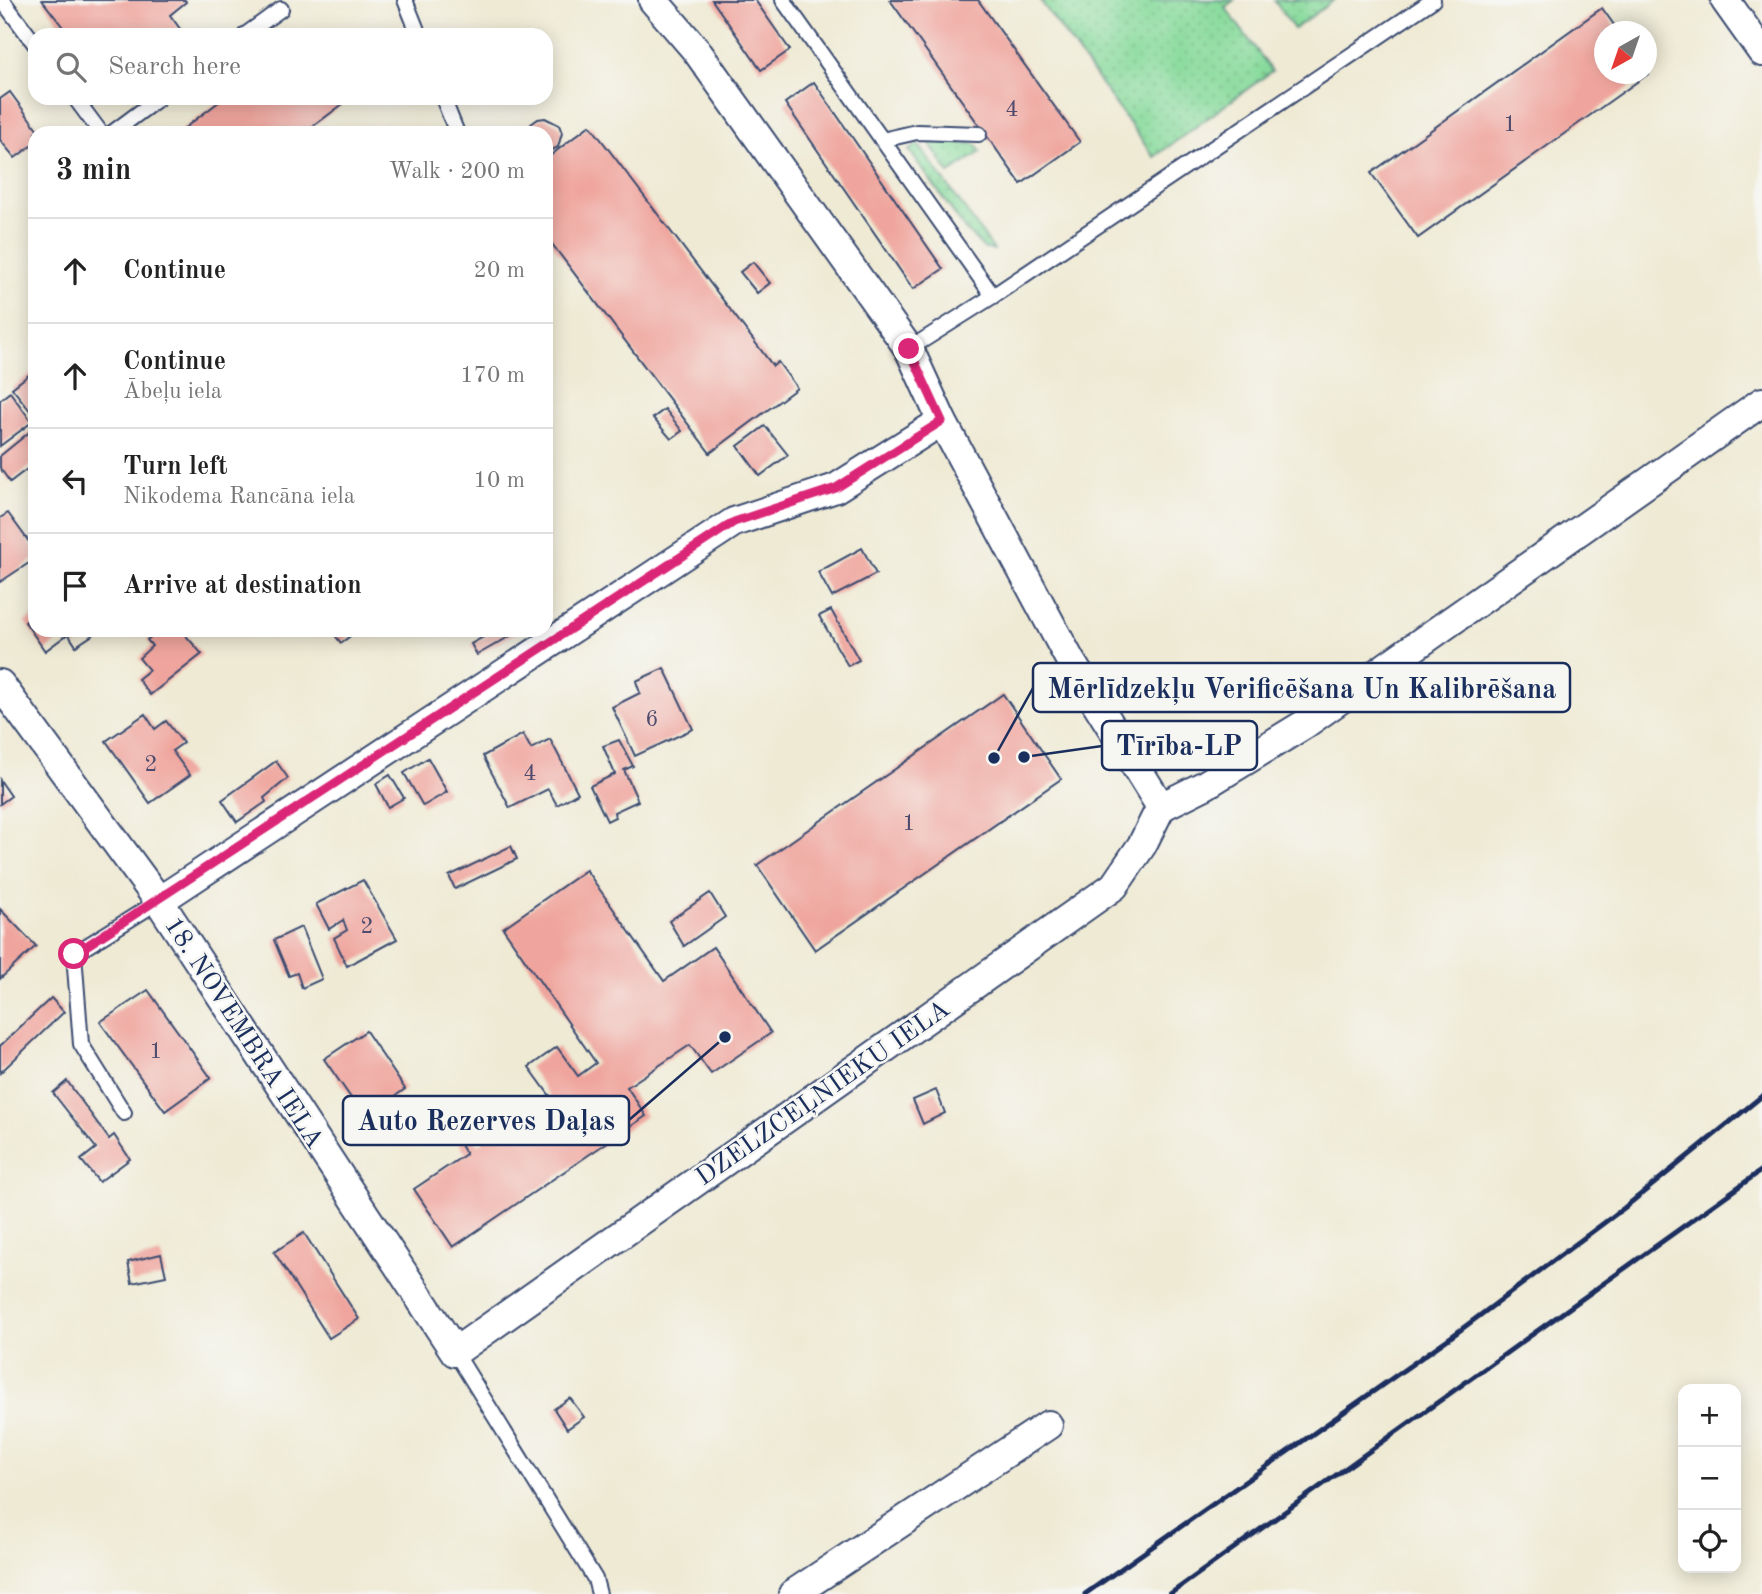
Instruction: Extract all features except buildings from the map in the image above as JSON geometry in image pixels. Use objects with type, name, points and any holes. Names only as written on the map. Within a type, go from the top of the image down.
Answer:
[{"type":"street","points":[[653,0],[696,50],[909,349],[942,421],[1071,662],[1161,807],[1205,785],[1305,724],[1762,402]]},
{"type":"street","points":[[1725,0],[1762,52]]},
{"type":"street","points":[[159,901],[734,522],[836,488],[942,421]]},
{"type":"street","name":"18. NOVEMBRA IELA","points":[[0,684],[159,901],[455,1352]]},
{"type":"street","name":"DZELZCEĻNIEKU IELA","points":[[455,1352],[1114,886],[1142,845],[1161,807]]},
{"type":"street","points":[[793,1594],[1048,1425]]},
{"type":"lane","points":[[2,0],[28,35]]},
{"type":"lane","points":[[405,0],[416,28]]},
{"type":"lane","points":[[783,0],[993,296]]},
{"type":"lane","points":[[909,349],[993,296],[1433,0]]},
{"type":"lane","points":[[255,28],[281,9]]},
{"type":"lane","points":[[80,105],[96,126]]},
{"type":"lane","points":[[121,126],[150,105]]},
{"type":"lane","points":[[446,105],[454,126]]},
{"type":"lane","points":[[882,140],[917,132],[979,134]]},
{"type":"lane","points":[[124,1113],[81,1044],[74,954],[159,901]]},
{"type":"lane","points":[[455,1352],[595,1578],[599,1594]]},
{"type":"green space","points":[[1040,0],[1234,0],[1225,7],[1272,71],[1154,157]]},
{"type":"green space","points":[[1274,0],[1334,0],[1294,29]]},
{"type":"green space","points":[[929,142],[976,144],[981,152],[949,173]]},
{"type":"green space","points":[[918,144],[994,250],[985,249],[965,229],[909,150]]},
{"type":"railway","points":[[1085,1594],[1455,1334],[1624,1208],[1762,1096]]},
{"type":"railway","points":[[1170,1594],[1762,1170]]},
{"type":"place","name":"Tīrība-LP","points":[[1024,757]]},
{"type":"place","name":"Mērlīdzekļu Verificēšana Un Kalibrēšana","points":[[994,758]]},
{"type":"place","name":"Auto Rezerves Daļas","points":[[725,1037]]},
{"type":"route","points":[[74,954],[188,882],[734,522],[836,488],[942,421],[909,349]]}]
